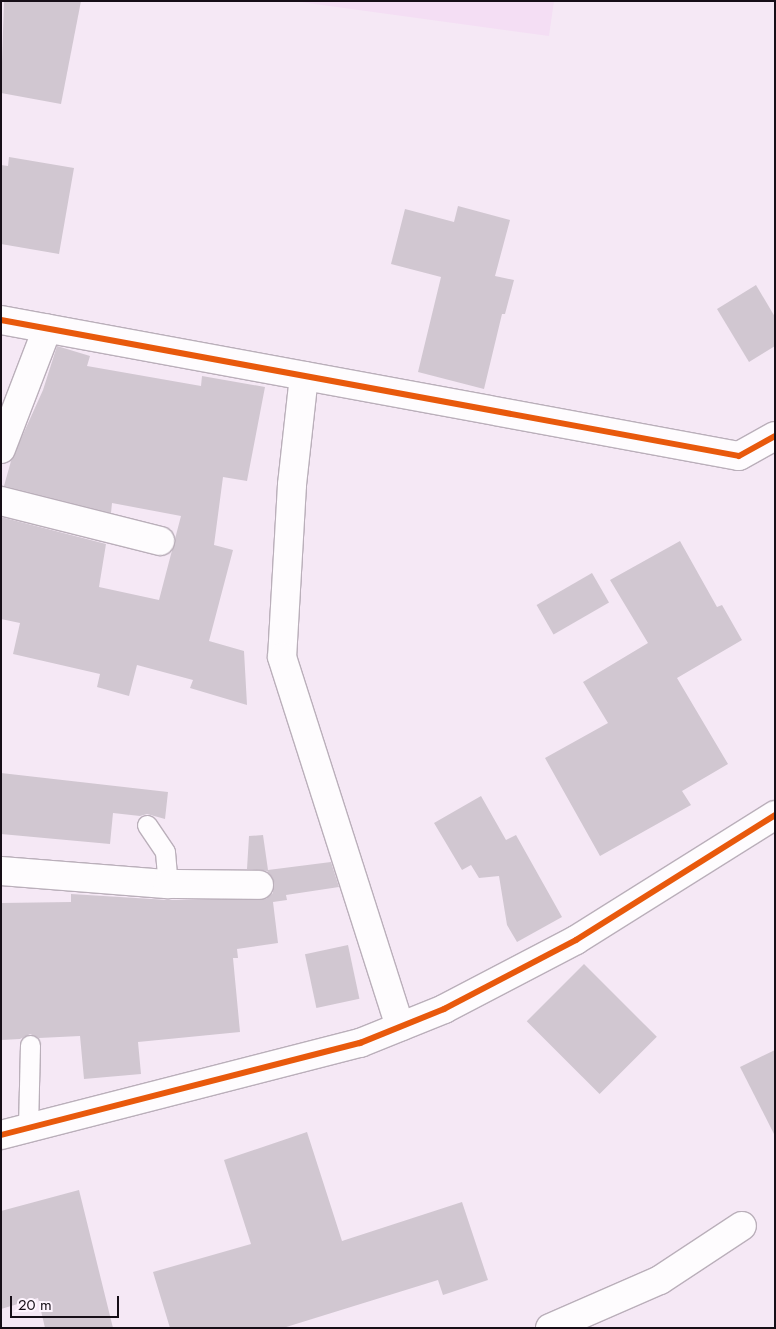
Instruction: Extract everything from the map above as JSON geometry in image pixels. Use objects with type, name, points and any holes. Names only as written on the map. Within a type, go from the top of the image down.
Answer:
[{"type":"street","points":[[1,320],[738,456],[775,436]]},
{"type":"street","points":[[1,449],[47,329]]},
{"type":"street","points":[[304,376],[292,485],[282,658],[400,1027]]},
{"type":"street","points":[[1,500],[160,541]]},
{"type":"street","points":[[1,1135],[360,1043],[444,1009],[576,940],[775,815]]},
{"type":"street","points":[[1,871],[168,884],[259,885]]},
{"type":"street","points":[[550,1328],[660,1280],[742,1226]]},
{"type":"lane","points":[[147,825],[165,852],[168,884]]},
{"type":"lane","points":[[28,1127],[30,1045]]},
{"type":"shaded area","points":[[293,1],[554,1],[549,36]]},
{"type":"building","points":[[4,1],[81,1],[61,104],[1,93]]},
{"type":"building","points":[[9,157],[74,168],[59,254],[1,244],[1,165],[8,166]]},
{"type":"building","points":[[458,206],[510,220],[495,276],[514,280],[505,314],[502,314],[484,389],[418,372],[441,277],[391,264],[405,209],[454,222]]},
{"type":"building","points":[[756,285],[775,317],[775,346],[749,362],[717,309]]},
{"type":"building","points":[[57,346],[90,356],[87,366],[201,386],[202,376],[265,387],[247,481],[223,477],[214,545],[233,550],[209,641],[244,651],[247,705],[190,688],[193,680],[137,665],[129,696],[97,687],[100,674],[13,654],[20,623],[1,619],[1,517],[106,544],[99,587],[159,600],[181,516],[112,503],[111,513],[4,486],[11,461],[43,390]]},
{"type":"building","points":[[680,541],[717,607],[722,605],[742,640],[677,678],[728,764],[682,791],[691,805],[600,856],[545,758],[608,723],[583,682],[648,643],[610,580]]},
{"type":"building","points":[[592,573],[609,602],[554,634],[537,605]]},
{"type":"building","points":[[1,773],[168,792],[165,819],[147,814],[140,816],[113,813],[110,844],[1,834]]},
{"type":"building","points":[[481,796],[506,840],[516,835],[562,917],[517,942],[507,925],[499,876],[479,878],[471,865],[462,870],[434,823]]},
{"type":"building","points":[[263,835],[268,870],[331,862],[339,887],[286,895],[287,900],[273,902],[278,943],[237,949],[238,958],[233,958],[240,1032],[138,1042],[141,1074],[84,1079],[80,1036],[39,1038],[30,1034],[20,1039],[1,1040],[1,903],[71,902],[71,894],[168,900],[266,899],[273,893],[272,877],[267,871],[247,869],[249,836]]},
{"type":"building","points":[[348,945],[359,999],[316,1008],[305,954]]},
{"type":"building","points":[[584,964],[657,1037],[600,1094],[527,1021]]},
{"type":"building","points":[[775,1050],[775,1136],[740,1067]]},
{"type":"building","points":[[307,1132],[342,1241],[462,1202],[488,1280],[443,1295],[438,1280],[283,1328],[170,1328],[153,1272],[251,1244],[224,1160]]},
{"type":"building","points":[[79,1190],[113,1328],[45,1328],[38,1298],[1,1309],[1,1211]]},
{"type":"cycle path","points":[[1,320],[739,456],[775,436]]},
{"type":"cycle path","points":[[1,1135],[360,1043],[444,1009],[576,940],[775,815]]}]
